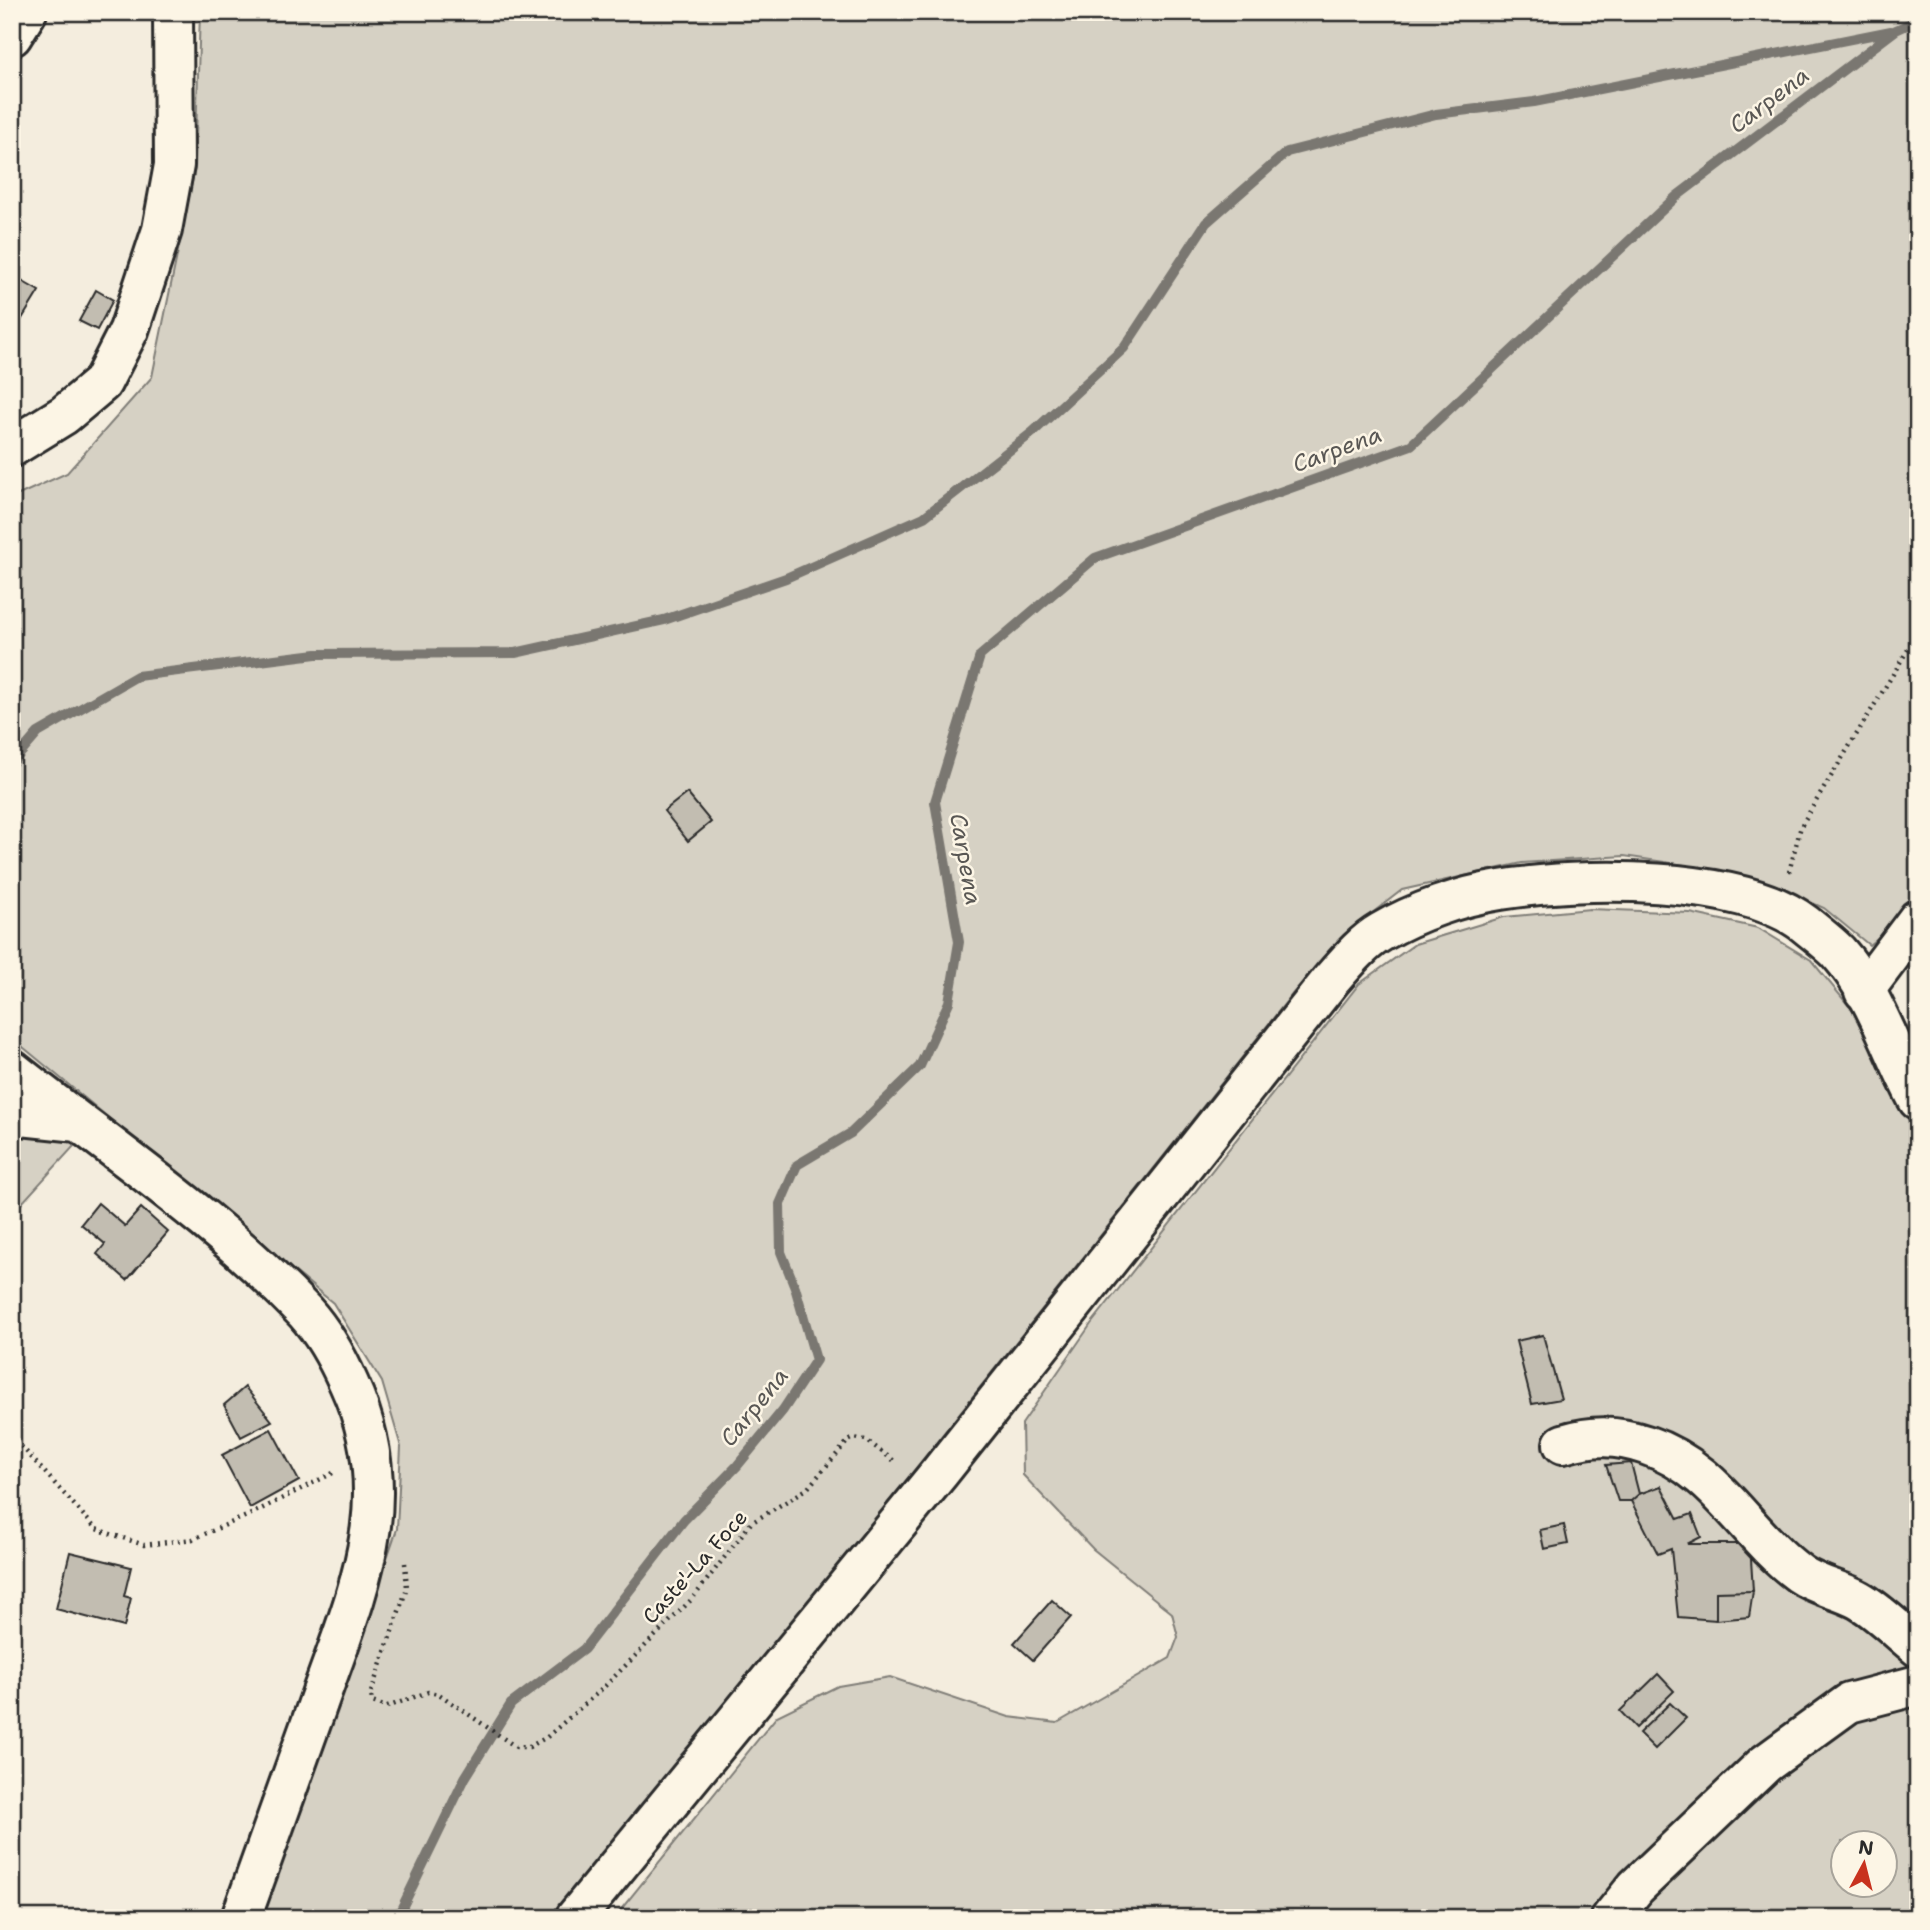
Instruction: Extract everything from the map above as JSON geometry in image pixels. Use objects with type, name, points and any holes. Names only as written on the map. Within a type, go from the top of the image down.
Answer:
[{"type":"street","points":[[12,36],[27,12]]},
{"type":"street","points":[[12,447],[64,415],[102,383],[129,330],[162,230],[174,164],[173,12]]},
{"type":"street","points":[[575,1918],[940,1472],[1331,979],[1380,932],[1431,909],[1500,890],[1639,881],[1695,888],[1751,900],[1802,922],[1838,952],[1864,991],[1918,1100]]},
{"type":"street","points":[[1864,991],[1918,919]]},
{"type":"street","points":[[12,1070],[191,1208],[305,1312],[335,1354],[360,1408],[373,1466],[371,1541],[350,1612],[242,1918]]},
{"type":"street","points":[[12,1115],[78,1122]]},
{"type":"street","points":[[1563,1444],[1586,1437],[1617,1436],[1674,1454],[1706,1477],[1784,1562],[1804,1577],[1863,1602],[1918,1647]]},
{"type":"street","points":[[1611,1918],[1636,1887],[1765,1763],[1849,1703],[1918,1685]]},
{"type":"path","points":[[1781,911],[1801,826],[1918,633]]},
{"type":"path","points":[[12,1436],[96,1529],[144,1545],[192,1539],[333,1474],[339,1465]]},
{"type":"path","name":"Caste'-La Foce","points":[[467,1716],[516,1747],[529,1747],[547,1737],[602,1689],[693,1598],[751,1523],[807,1489],[848,1441],[854,1438],[866,1440],[909,1472],[940,1472]]},
{"type":"shaded area","points":[[200,12],[1918,12],[1918,899],[1911,910],[1869,945],[1824,908],[1768,883],[1698,867],[1624,856],[1522,863],[1402,890],[1345,934],[1294,992],[889,1502],[550,1918],[263,1918],[397,1529],[401,1447],[382,1382],[333,1303],[12,1038],[12,498],[67,473],[152,377],[195,168]]},
{"type":"shaded area","points":[[1590,909],[1690,913],[1758,928],[1811,960],[1854,1012],[1918,1138],[1918,1918],[614,1918],[777,1716],[838,1686],[890,1677],[1009,1717],[1057,1723],[1170,1658],[1178,1637],[1172,1613],[1093,1549],[1023,1475],[1022,1424],[1091,1324],[1359,984],[1415,944],[1504,917]]},
{"type":"shaded area","points":[[12,1100],[75,1145],[12,1214]]},
{"type":"building","points":[[12,277],[39,291],[12,335]]},
{"type":"building","points":[[96,290],[113,300],[97,330],[79,321]]},
{"type":"building","points":[[687,793],[711,822],[688,841],[664,811]]},
{"type":"building","points":[[98,1203],[125,1226],[141,1208],[168,1232],[127,1280],[97,1254],[105,1244],[81,1224]]},
{"type":"building","points":[[1543,1335],[1561,1399],[1532,1404],[1516,1341]]},
{"type":"building","points":[[245,1387],[272,1421],[241,1437],[224,1405]]},
{"type":"building","points":[[271,1429],[299,1481],[250,1508],[222,1455]]},
{"type":"building","points":[[1631,1463],[1639,1494],[1631,1501],[1618,1501],[1606,1465]]},
{"type":"building","points":[[1661,1486],[1678,1519],[1692,1514],[1701,1537],[1687,1544],[1750,1544],[1753,1591],[1716,1592],[1716,1620],[1678,1617],[1671,1549],[1658,1554],[1631,1501],[1639,1494]]},
{"type":"building","points":[[1564,1525],[1568,1544],[1544,1549],[1540,1530]]},
{"type":"building","points":[[70,1552],[131,1567],[124,1596],[131,1598],[124,1627],[56,1609]]},
{"type":"building","points":[[1753,1591],[1749,1617],[1716,1620],[1716,1592]]},
{"type":"building","points":[[1052,1600],[1071,1617],[1033,1660],[1014,1643]]},
{"type":"building","points":[[1658,1674],[1674,1691],[1636,1728],[1620,1711]]},
{"type":"building","points":[[1670,1703],[1686,1718],[1655,1749],[1639,1733]]},
{"type":"waterway","name":"Carpena","points":[[397,1918],[465,1778],[511,1704],[584,1649],[684,1520],[737,1466],[783,1410],[816,1360],[795,1287],[781,1252],[780,1204],[797,1165],[851,1133],[920,1066],[949,1002],[959,942],[935,802],[980,656],[1095,558],[1411,445],[1677,196],[1896,30],[1918,20]]},
{"type":"waterway","points":[[12,763],[38,733],[137,676],[316,654],[515,653],[664,620],[786,578],[924,517],[1033,432],[1124,348],[1206,223],[1287,152],[1436,114],[1534,102],[1891,31]]}]
